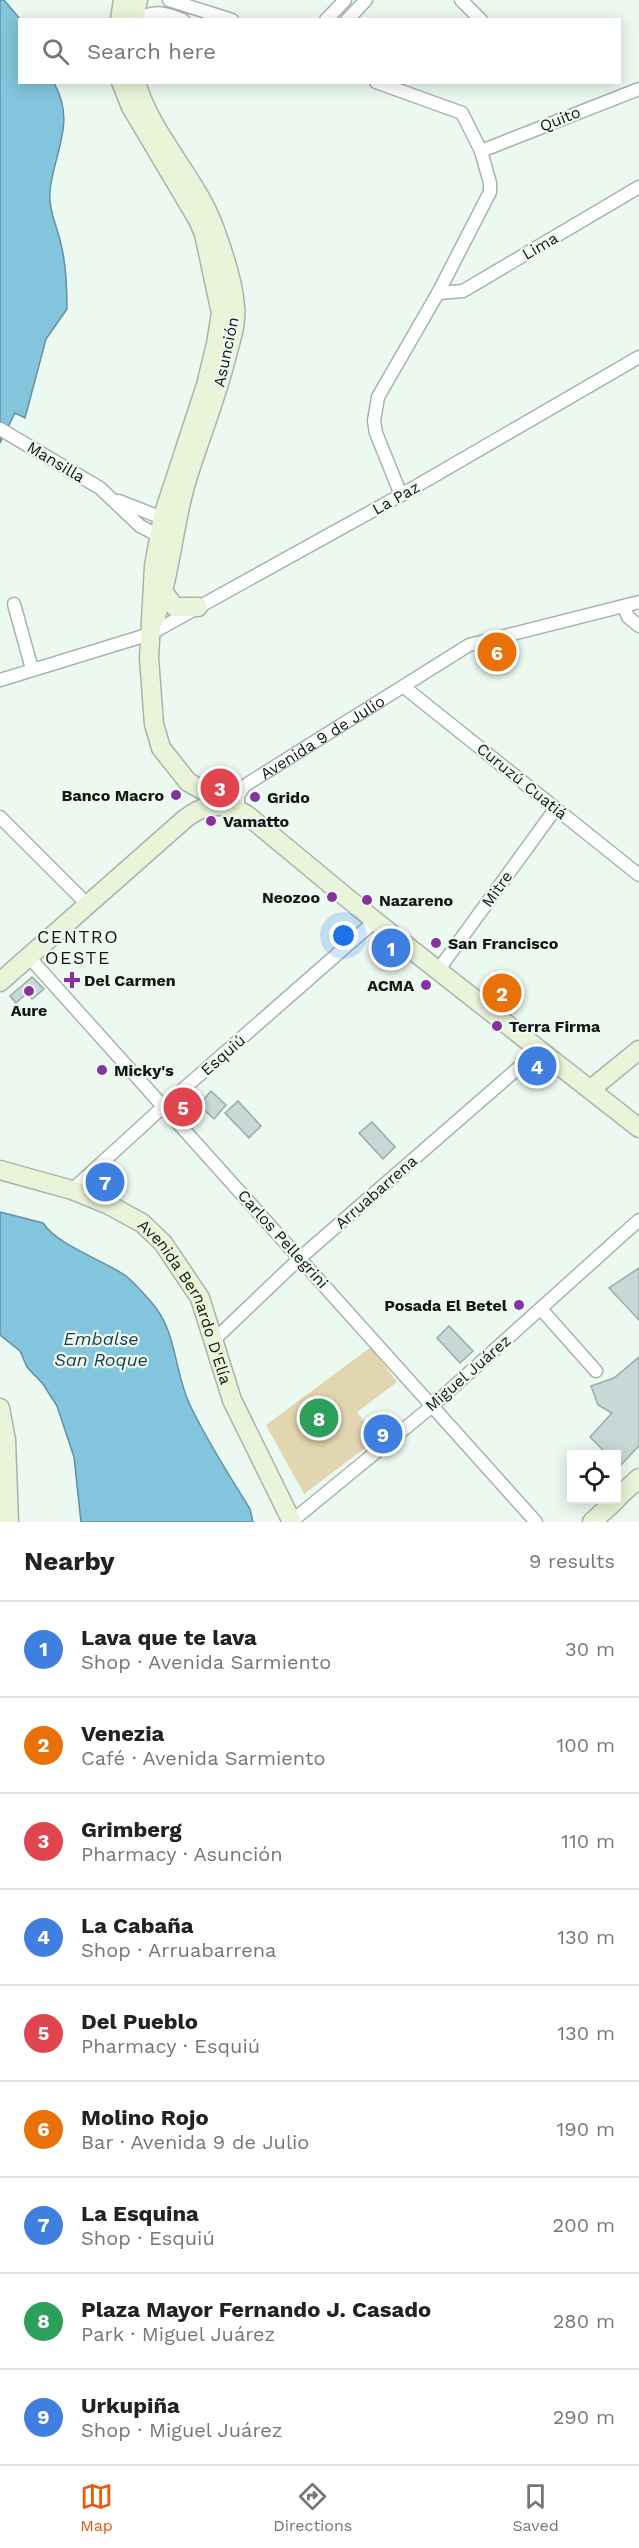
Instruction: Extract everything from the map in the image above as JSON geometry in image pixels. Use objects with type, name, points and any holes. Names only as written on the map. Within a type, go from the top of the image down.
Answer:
[{"type":"main road","points":[[120,18],[123,0]]},
{"type":"main road","points":[[135,18],[138,0]]},
{"type":"main road","name":"Asunción","points":[[122,84],[130,107],[201,227],[218,292],[221,313],[206,385],[150,590],[149,658],[157,739],[169,760],[188,782],[238,809],[375,921],[639,1128]]},
{"type":"main road","name":"Asunción","points":[[137,84],[147,110],[207,210],[222,252],[236,306],[234,327],[219,390],[167,530],[164,593],[150,634]]},
{"type":"main road","points":[[164,593],[175,607],[198,607]]},
{"type":"main road","points":[[186,818],[193,801],[188,782]]},
{"type":"main road","points":[[0,982],[186,818],[210,805],[238,809]]},
{"type":"main road","points":[[591,1089],[639,1050]]},
{"type":"main road","name":"Avenida Bernardo D'Elía","points":[[0,1170],[72,1191],[128,1214],[156,1236],[194,1286],[215,1338],[232,1400],[292,1522]]},
{"type":"main road","points":[[0,1408],[6,1440],[9,1522]]},
{"type":"main road","points":[[621,1494],[639,1478]]},
{"type":"main road","points":[[592,1522],[611,1504]]},
{"type":"street","points":[[169,0],[226,18]]},
{"type":"street","points":[[328,18],[345,0]]},
{"type":"street","points":[[349,18],[366,0]]},
{"type":"street","points":[[461,0],[479,18]]},
{"type":"street","points":[[138,18],[145,14],[160,12],[177,18]]},
{"type":"street","points":[[382,84],[462,113],[481,152],[490,192],[438,293],[382,388],[376,403],[376,433],[401,495]]},
{"type":"street","name":"Quito","points":[[481,152],[639,89]]},
{"type":"street","name":"Lima","points":[[438,293],[463,291],[639,188]]},
{"type":"street","name":"La Paz","points":[[150,634],[401,495],[639,357]]},
{"type":"street","name":"Mansilla","points":[[0,429],[167,530]]},
{"type":"street","name":"Mansilla","points":[[110,497],[140,526],[167,530]]},
{"type":"street","name":"Avenida 9 de Julio","points":[[238,809],[238,796],[244,786],[445,659],[482,640],[639,602]]},
{"type":"street","points":[[14,604],[32,669]]},
{"type":"street","points":[[624,606],[628,616],[639,626]]},
{"type":"street","points":[[0,680],[150,634]]},
{"type":"street","name":"Curuzú Cuatiá","points":[[404,687],[639,875]]},
{"type":"street","name":"Mitre","points":[[439,969],[556,808]]},
{"type":"street","points":[[0,817],[87,904]]},
{"type":"street","name":"Esquiú","points":[[72,1191],[164,1106],[375,921]]},
{"type":"street","name":"Carlos Pellegrini","points":[[29,957],[300,1258],[430,1407],[536,1522]]},
{"type":"street","name":"Arruabarrena","points":[[215,1338],[300,1258],[540,1049]]},
{"type":"street","name":"Miguel Juárez","points":[[292,1522],[430,1407],[639,1220]]},
{"type":"street","points":[[541,1309],[596,1371]]},
{"type":"shaded area","points":[[371,1347],[397,1382],[357,1412],[377,1439],[304,1494],[266,1425]]},
{"type":"water","points":[[0,0],[4,0],[19,18],[18,84],[54,84],[63,111],[64,123],[50,197],[64,260],[67,309],[46,339],[25,418],[15,413],[0,443]]},
{"type":"water","name":"Embalse San Roque","points":[[0,1212],[43,1223],[69,1245],[126,1276],[152,1303],[160,1314],[171,1339],[190,1405],[250,1509],[253,1522],[81,1522],[74,1457],[57,1406],[43,1384],[27,1367],[20,1351],[0,1335]]},
{"type":"building","name":"Aure","points":[[32,977],[44,989],[32,999],[27,993],[16,1003],[10,996]]},
{"type":"building","points":[[211,1091],[226,1105],[214,1119],[199,1105]]},
{"type":"building","points":[[238,1101],[261,1126],[249,1138],[225,1113]]},
{"type":"building","points":[[372,1122],[395,1147],[383,1159],[359,1133]]},
{"type":"building","points":[[639,1268],[639,1320],[609,1288]]},
{"type":"building","points":[[449,1326],[473,1351],[460,1363],[437,1338]]},
{"type":"building","points":[[639,1357],[639,1446],[621,1465],[621,1450],[603,1450],[590,1437],[612,1413],[598,1405],[591,1386],[614,1378]]},
{"type":"place","name":"Molino Rojo","points":[[497,652]]},
{"type":"place","name":"Grimberg","points":[[220,788]]},
{"type":"place","name":"Banco Macro","points":[[176,795]]},
{"type":"place","name":"Grido","points":[[255,797]]},
{"type":"place","name":"Vamatto","points":[[211,821]]},
{"type":"place","name":"Neozoo","points":[[332,897]]},
{"type":"place","name":"Nazareno","points":[[367,900]]},
{"type":"place","name":"San Francisco","points":[[436,943]]},
{"type":"place","name":"Lava que te lava","points":[[391,948]]},
{"type":"place","name":"Del Carmen","points":[[72,980]]},
{"type":"place","name":"ACMA","points":[[426,985]]},
{"type":"place","name":"Aure","points":[[29,991]]},
{"type":"place","name":"Venezia","points":[[502,993]]},
{"type":"place","name":"Terra Firma","points":[[497,1026]]},
{"type":"place","name":"La Cabaña","points":[[537,1066]]},
{"type":"place","name":"Micky's","points":[[102,1070]]},
{"type":"place","name":"Del Pueblo","points":[[183,1107]]},
{"type":"place","name":"La Esquina","points":[[105,1182]]},
{"type":"place","name":"Posada El Betel","points":[[519,1305]]},
{"type":"place","name":"Plaza Mayor Fernando J. Casado","points":[[319,1418]]},
{"type":"place","name":"Urkupiña","points":[[383,1434]]},
{"type":"district","name":"CENTRO OESTE","points":[[78,946]]}]
